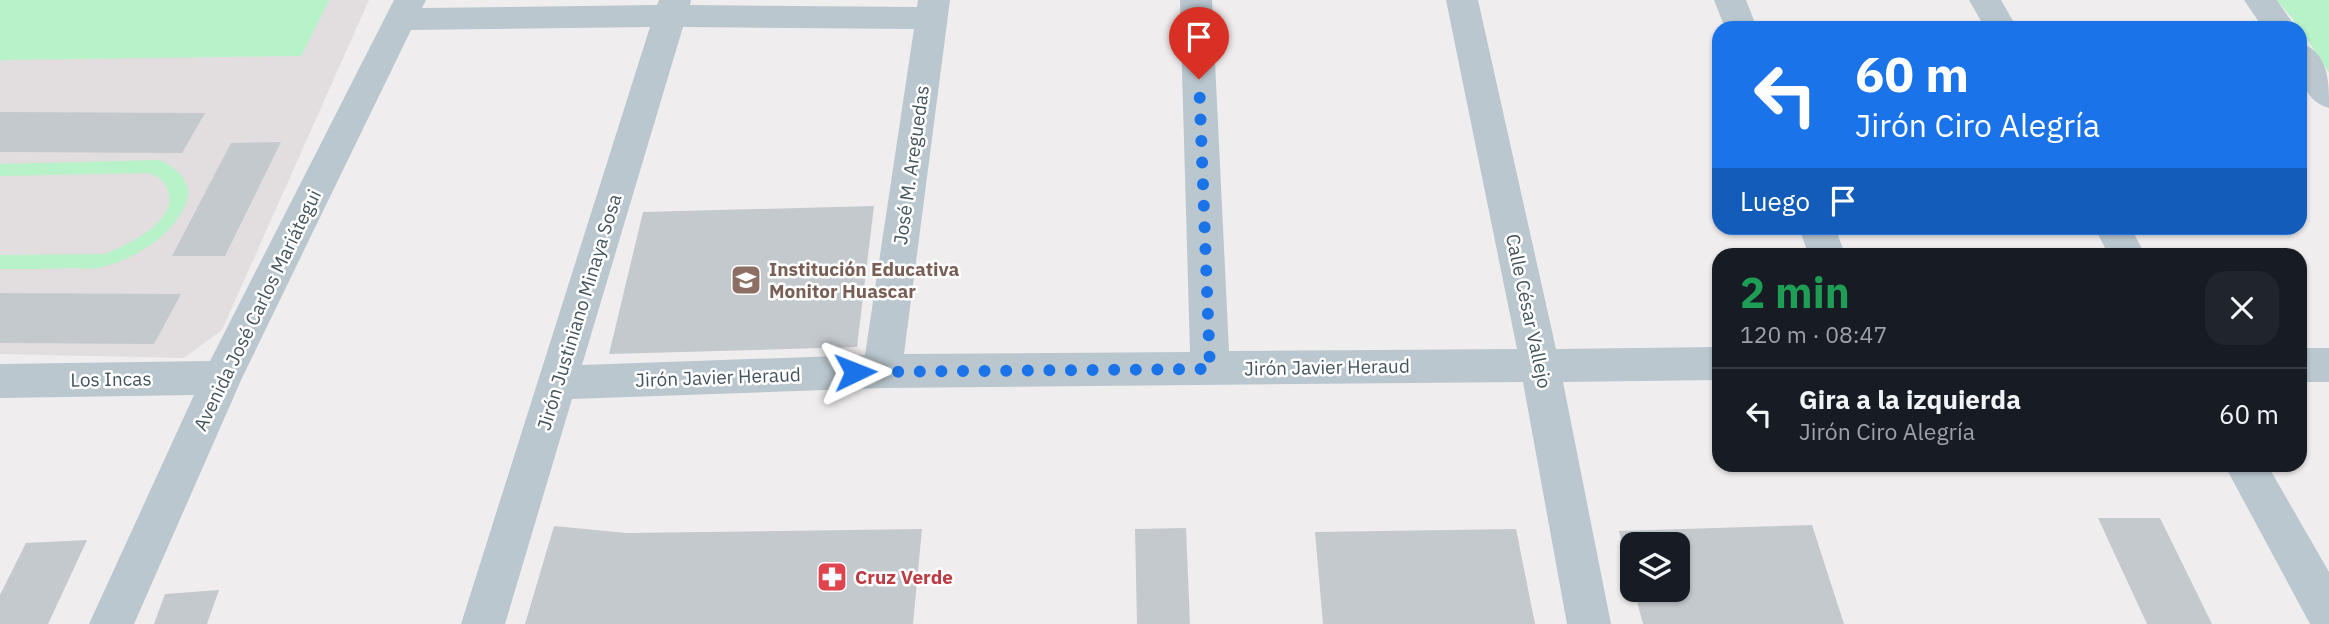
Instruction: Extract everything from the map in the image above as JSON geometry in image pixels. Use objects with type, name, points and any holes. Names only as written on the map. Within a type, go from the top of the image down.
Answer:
[{"type":"street","points":[[1196,0],[1210,369]]},
{"type":"street","name":"Calle César Vallejo","points":[[1462,0],[1541,364],[1589,624]]},
{"type":"street","points":[[1730,0],[1738,21]]},
{"type":"street","points":[[1985,0],[1997,21]]},
{"type":"street","points":[[2260,0],[2275,21]]},
{"type":"street","name":"Jirón Justiniano Minaya Sosa","points":[[484,624],[672,8]]},
{"type":"street","points":[[406,9],[933,9]]},
{"type":"street","name":"Avenida José Carlos Mariátegui","points":[[111,624],[222,378],[406,9]]},
{"type":"street","name":"José M. Areguedas","points":[[882,371],[933,9]]},
{"type":"street","points":[[2307,65],[2329,96]]},
{"type":"street","name":"Jirón Javier Heraud","points":[[558,383],[882,371],[1712,364]]},
{"type":"street","points":[[2307,365],[2329,365]]},
{"type":"street","name":"Los Incas","points":[[0,381],[222,378]]},
{"type":"street","points":[[2249,472],[2329,615]]},
{"type":"shaded area","points":[[0,0],[369,0],[222,330],[184,358],[0,354]]},
{"type":"green space","points":[[0,0],[329,0],[301,56],[0,60]]},
{"type":"green space","points":[[2277,0],[2329,0],[2329,73],[2307,39],[2307,21],[2294,21]]},
{"type":"green space","points":[[159,160],[181,175],[188,193],[182,212],[174,224],[153,243],[128,258],[98,268],[0,269],[0,255],[104,254],[135,239],[157,224],[169,205],[169,195],[162,181],[148,173],[0,176],[0,164]]},
{"type":"building","points":[[0,112],[205,113],[182,153],[0,152]]},
{"type":"building","points":[[281,142],[225,256],[172,256],[231,143]]},
{"type":"building","name":"Institución Educativa Monitor Huascar","points":[[874,206],[857,347],[609,354],[643,212]]},
{"type":"building","points":[[0,293],[181,294],[154,344],[0,343]]},
{"type":"building","points":[[2098,518],[2160,518],[2212,624],[2147,624]]},
{"type":"building","points":[[1812,525],[1844,624],[1643,624],[1637,602],[1690,602],[1690,532],[1620,532],[1620,535],[1619,531]]},
{"type":"building","points":[[554,526],[626,533],[922,529],[913,624],[525,624]]},
{"type":"building","points":[[1186,528],[1190,624],[1137,624],[1135,529]]},
{"type":"building","points":[[1516,529],[1535,624],[1323,624],[1315,532]]},
{"type":"building","points":[[87,540],[48,624],[0,624],[0,595],[26,543]]},
{"type":"building","points":[[219,590],[207,624],[154,624],[165,594]]},
{"type":"place","name":"Institución Educativa Monitor Huascar","points":[[746,280]]},
{"type":"place","name":"Cruz Verde","points":[[832,577]]},
{"type":"route","points":[[855,372],[1210,369],[1199,79]]}]
